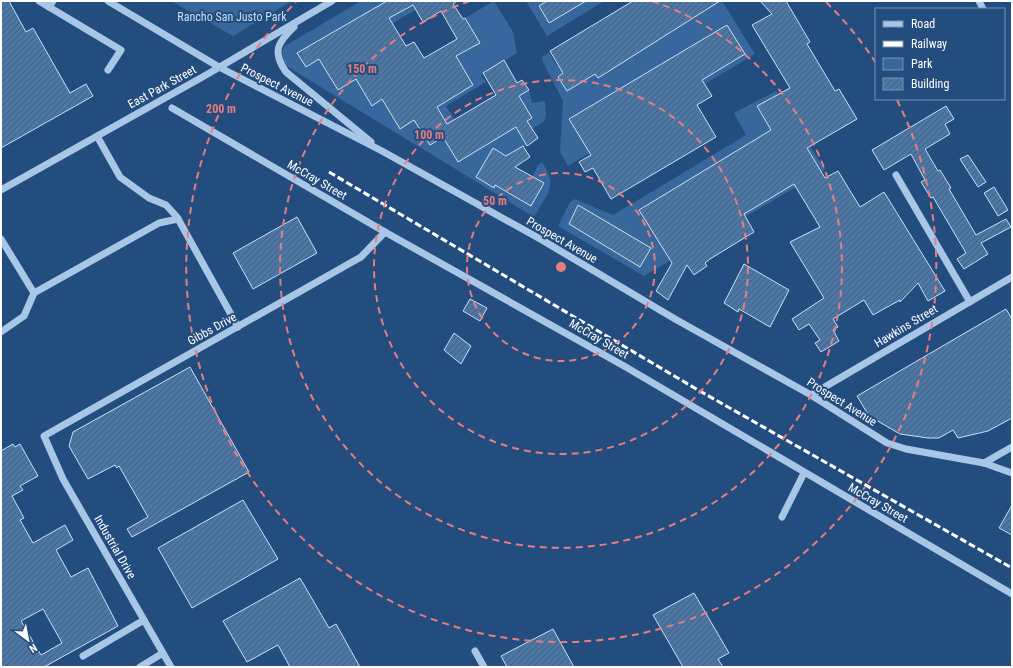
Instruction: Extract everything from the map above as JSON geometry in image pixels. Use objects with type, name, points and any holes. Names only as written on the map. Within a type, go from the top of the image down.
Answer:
[{"type":"street","points":[[39,1],[51,4],[121,50],[108,70]]},
{"type":"street","name":"Prospect Avenue","points":[[108,1],[219,67],[382,151],[811,395],[887,443],[906,449],[984,464],[1012,473]]},
{"type":"street","name":"East Park Street","points":[[1,190],[219,67],[332,1]]},
{"type":"street","points":[[304,17],[285,35],[279,43],[277,49],[279,62],[286,72],[382,151]]},
{"type":"street","name":"McCray Street","points":[[172,108],[385,232],[624,366],[1012,594]]},
{"type":"street","points":[[97,136],[120,177],[149,198],[166,205],[178,219],[238,327]]},
{"type":"street","points":[[896,175],[970,302]]},
{"type":"street","points":[[1,332],[24,316],[34,293],[159,223],[178,219]]},
{"type":"street","name":"Gibbs Drive","points":[[44,436],[361,257],[385,232]]},
{"type":"street","points":[[1,239],[34,293]]},
{"type":"street","name":"Hawkins Street","points":[[811,395],[1012,277]]},
{"type":"street","name":"Industrial Drive","points":[[44,436],[63,479],[171,667]]},
{"type":"street","points":[[984,464],[1012,447]]},
{"type":"street","points":[[782,517],[804,472]]},
{"type":"street","points":[[82,656],[144,620]]},
{"type":"street","points":[[474,650],[484,667]]},
{"type":"street","points":[[140,667],[163,653]]},
{"type":"green space","name":"Rancho San Justo Park","points":[[171,1],[292,1],[233,36]]},
{"type":"green space","points":[[361,1],[431,1],[355,45],[375,79],[361,88],[372,105],[480,43],[465,18],[494,1],[513,32],[517,53],[481,75],[486,82],[446,106],[462,131],[529,90],[532,103],[545,101],[546,115],[544,122],[521,135],[527,146],[523,146],[507,156],[493,148],[476,177],[494,187],[509,160],[514,166],[501,189],[531,206],[544,183],[532,177],[538,165],[542,162],[550,178],[550,184],[547,196],[534,217],[283,64],[282,51],[285,46]]},
{"type":"green space","points":[[526,1],[604,1],[547,36]]},
{"type":"green space","points":[[664,1],[722,1],[755,54],[568,166],[560,152],[563,101],[543,62],[542,57],[549,53],[557,66]]},
{"type":"green space","points":[[776,91],[825,170],[644,276],[558,226],[570,202],[575,199],[613,215],[746,135],[734,113]]},
{"type":"building","points":[[1,1],[9,1],[26,32],[33,28],[70,93],[86,84],[93,96],[1,148]]},
{"type":"building","points":[[387,1],[457,1],[453,4],[463,19],[465,18],[480,43],[456,56],[473,85],[437,107],[447,124],[496,95],[483,73],[504,60],[517,83],[522,80],[529,90],[519,96],[532,118],[527,121],[538,138],[527,146],[516,127],[458,162],[443,137],[430,145],[414,120],[400,129],[382,99],[372,106],[356,79],[338,90],[319,59],[306,67],[297,53]],"holes":[[[413,5],[423,22],[441,11],[457,39],[424,58],[414,42],[406,46],[389,18]]]},
{"type":"building","points":[[547,1],[586,1],[549,23],[539,6]]},
{"type":"building","points":[[633,1],[720,1],[598,78],[595,74],[567,91],[558,77],[563,73],[550,51]]},
{"type":"building","points":[[760,1],[786,1],[810,42],[807,44],[835,91],[839,89],[857,119],[807,148],[825,178],[838,171],[860,207],[884,192],[945,291],[928,301],[918,283],[900,302],[900,300],[873,315],[864,300],[833,319],[838,327],[833,330],[839,341],[821,352],[815,343],[820,340],[809,324],[799,330],[792,319],[824,298],[790,242],[820,227],[794,184],[744,214],[754,232],[710,259],[705,263],[707,266],[694,275],[687,265],[668,300],[656,291],[672,263],[639,210],[771,130],[757,106],[790,88],[752,25],[772,14]]},
{"type":"building","points":[[727,25],[745,54],[702,80],[712,96],[697,105],[716,137],[611,199],[593,168],[585,172],[579,162],[591,155],[569,119]]},
{"type":"building","points":[[946,106],[954,119],[945,124],[950,134],[925,149],[938,171],[940,170],[951,188],[949,189],[976,235],[1006,219],[1011,227],[981,243],[988,254],[964,269],[957,259],[966,253],[933,197],[931,198],[921,182],[925,180],[911,154],[884,170],[872,150]]},
{"type":"building","points":[[523,146],[530,157],[515,167],[544,183],[531,206],[495,185],[494,188],[476,177],[493,148],[506,156]]},
{"type":"building","points":[[968,155],[986,182],[978,187],[960,159]]},
{"type":"building","points":[[994,187],[1008,210],[998,216],[984,193]]},
{"type":"building","points":[[578,205],[651,248],[640,267],[569,224]]},
{"type":"building","points":[[297,217],[317,253],[253,289],[233,253]]},
{"type":"building","points":[[744,264],[789,290],[770,327],[739,309],[738,312],[724,303]]},
{"type":"building","points":[[470,299],[487,308],[480,321],[463,311]]},
{"type":"building","points":[[1006,309],[1012,319],[1012,418],[988,431],[958,438],[953,430],[939,438],[928,438],[900,434],[869,416],[857,396]]},
{"type":"building","points":[[454,333],[471,346],[461,364],[444,350]]},
{"type":"building","points":[[190,367],[249,472],[132,537],[127,529],[148,517],[119,466],[117,468],[115,465],[88,479],[69,446],[73,432]]},
{"type":"building","points":[[13,444],[15,447],[20,444],[38,476],[20,486],[23,490],[12,496],[24,518],[20,520],[33,543],[65,525],[73,540],[56,550],[71,577],[88,568],[118,626],[44,667],[1,667],[1,451]],"holes":[[[43,609],[62,643],[41,655],[21,621]]]},
{"type":"building","points":[[243,500],[278,559],[192,608],[158,548]]},
{"type":"building","points":[[1012,505],[1012,535],[999,528]]},
{"type":"building","points":[[300,578],[329,628],[336,624],[360,667],[290,667],[278,645],[247,662],[223,621]]},
{"type":"building","points":[[694,593],[729,653],[718,659],[723,667],[683,667],[653,615]]},
{"type":"building","points":[[553,629],[574,667],[507,667],[501,656]]},
{"type":"railway","points":[[329,172],[698,390],[1012,568]]}]
